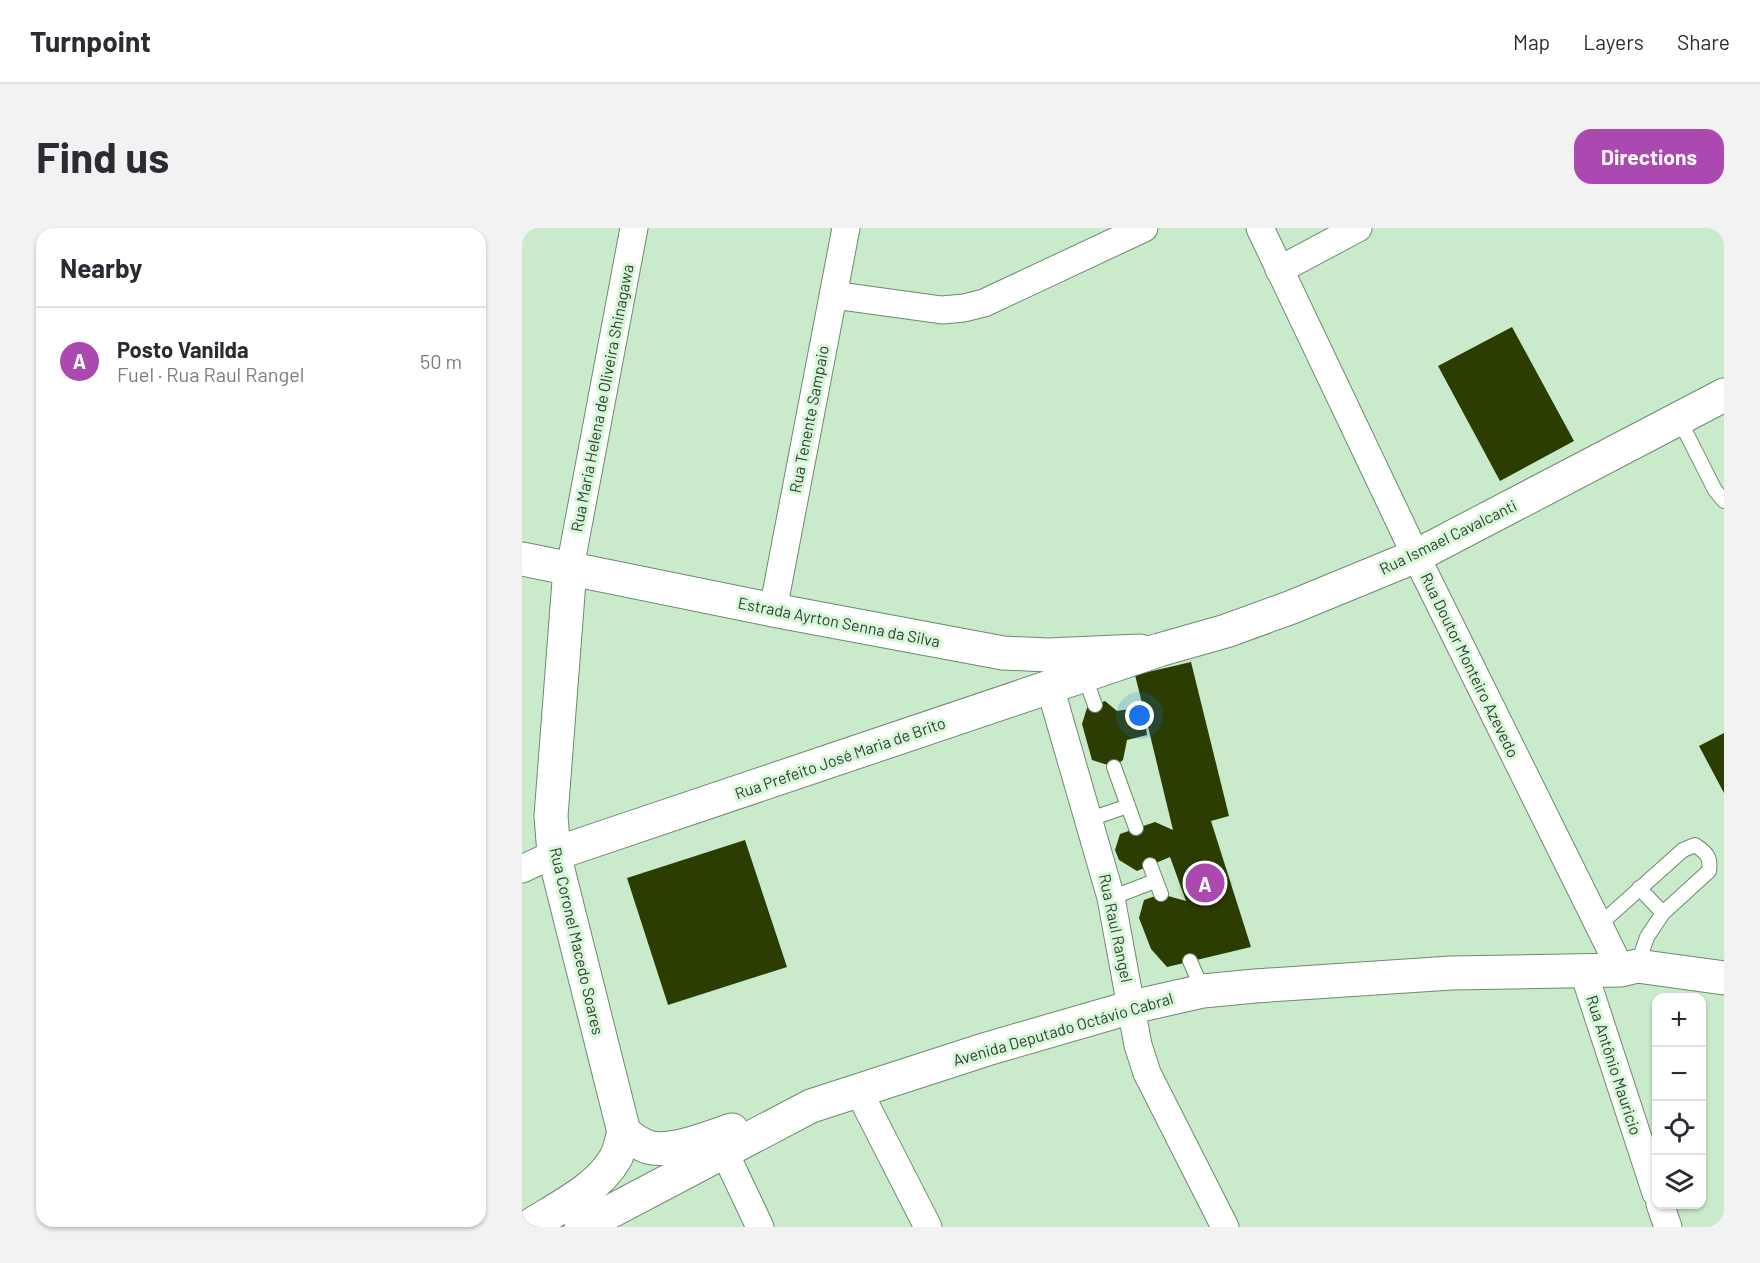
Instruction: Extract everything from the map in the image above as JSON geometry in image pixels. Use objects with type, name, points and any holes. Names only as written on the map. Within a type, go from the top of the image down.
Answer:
[{"type":"main road","name":"Rua Ismael Cavalcanti","points":[[1160,650],[1226,631],[1281,611],[1416,556],[1724,394]]},
{"type":"main road","name":"Estrada Ayrton Senna da Silva","points":[[522,559],[773,610],[1003,653],[1058,655],[1160,650]]},
{"type":"main road","name":"Rua Coronel Macedo Soares","points":[[570,568],[551,816],[554,854],[624,1132]]},
{"type":"main road","name":"Rua Prefeito José Maria de Brito","points":[[554,854],[1050,687],[1089,690],[1160,650]]},
{"type":"main road","name":"Avenida Deputado Octávio Cabral","points":[[581,1227],[811,1106],[976,1052],[1132,1007],[1203,992],[1354,978],[1451,973],[1629,968],[1724,978]]},
{"type":"main road","points":[[528,1227],[578,1195],[604,1174],[616,1157],[624,1132],[635,1141],[650,1148],[670,1147],[691,1143],[772,1115],[811,1106]]},
{"type":"street","name":"Rua Maria Helena de Oliveira Shinagawa","points":[[570,568],[634,228]]},
{"type":"street","name":"Rua Tenente Sampaio","points":[[773,610],[846,228]]},
{"type":"street","points":[[833,295],[942,310],[964,308],[984,303],[1144,228]]},
{"type":"street","name":"Rua Doutor Monteiro Azevedo","points":[[1260,228],[1416,556],[1599,925],[1629,968]]},
{"type":"street","points":[[1279,270],[1358,228]]},
{"type":"street","name":"Rua Raul Rangel","points":[[1050,687],[1111,898],[1138,1045],[1147,1073],[1225,1227]]},
{"type":"street","name":"Rua Prefeito José Maria de Brito","points":[[522,869],[554,854]]},
{"type":"street","name":"Rua Antônio Mauricio","points":[[1583,970],[1652,1181]]},
{"type":"street","points":[[858,1090],[928,1227]]},
{"type":"street","points":[[724,1151],[760,1227]]},
{"type":"street","points":[[1662,1209],[1668,1227]]},
{"type":"lane","points":[[1678,418],[1724,501]]},
{"type":"lane","points":[[1114,767],[1136,828]]},
{"type":"lane","points":[[1090,819],[1128,806]]},
{"type":"lane","points":[[1599,925],[1683,850],[1695,846],[1707,853],[1711,861],[1709,871],[1663,913],[1629,968]]},
{"type":"lane","points":[[1150,865],[1161,894]]},
{"type":"lane","points":[[1111,898],[1155,881]]},
{"type":"lane","points":[[1639,888],[1663,913]]},
{"type":"lane","points":[[1190,962],[1203,992]]},
{"type":"building","points":[[1512,327],[1574,441],[1500,481],[1438,366]]},
{"type":"building","points":[[1191,662],[1229,816],[1211,821],[1251,947],[1167,967],[1151,949],[1139,918],[1144,900],[1161,894],[1186,901],[1170,857],[1137,871],[1119,860],[1115,850],[1120,834],[1155,822],[1173,830],[1144,710],[1147,735],[1127,740],[1123,760],[1114,767],[1092,760],[1082,724],[1087,708],[1105,701],[1117,711],[1143,707],[1135,675]]},
{"type":"building","points":[[1724,733],[1724,793],[1699,746]]},
{"type":"building","points":[[745,840],[787,967],[668,1005],[627,878]]},
{"type":"place","name":"Posto Vanilda","points":[[1205,883]]}]
